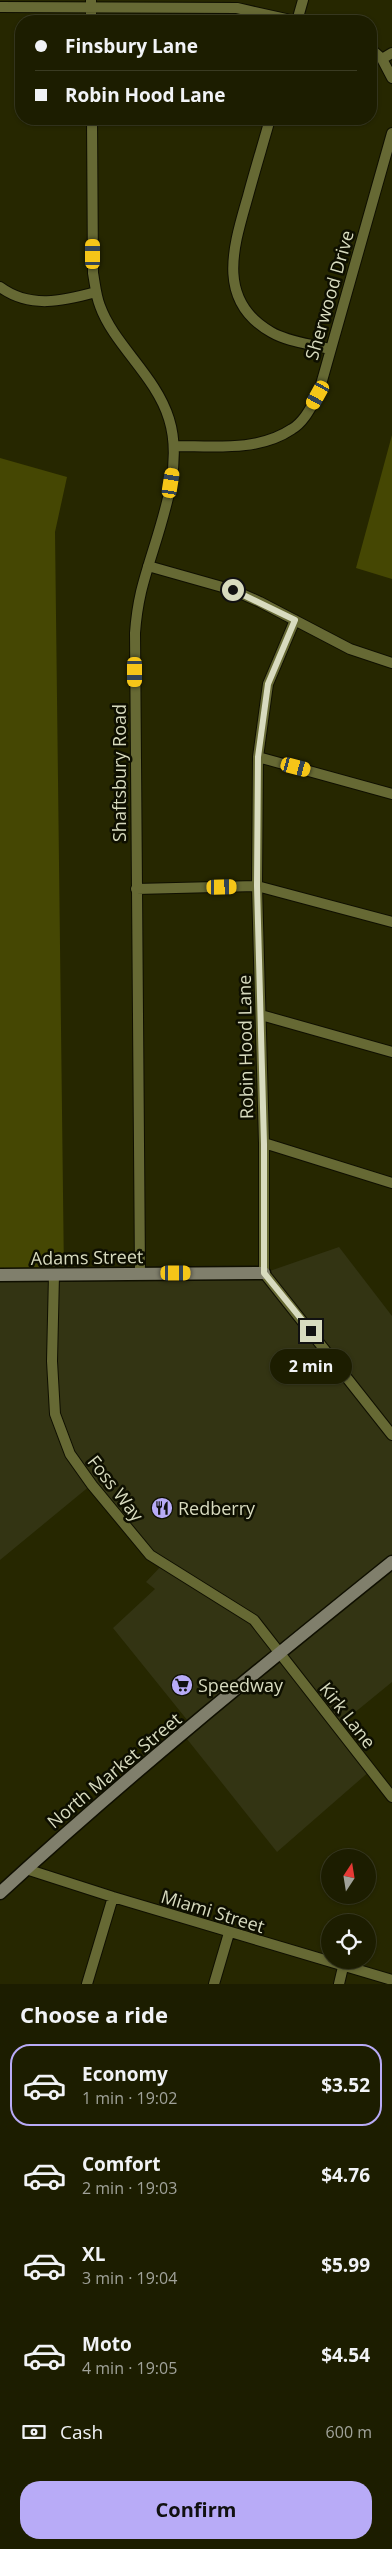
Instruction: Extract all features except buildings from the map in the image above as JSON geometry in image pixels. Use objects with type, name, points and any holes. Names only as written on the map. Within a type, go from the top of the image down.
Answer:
[{"type":"street","points":[[298,15],[304,0]]},
{"type":"street","points":[[0,7],[91,3],[237,8],[269,15]]},
{"type":"street","points":[[382,59],[392,53]]},
{"type":"street","points":[[377,55],[382,59],[392,78]]},
{"type":"street","name":"Shaftsbury Road","points":[[92,125],[94,273],[96,292],[104,315],[151,382],[165,408],[174,446],[171,483],[138,603],[135,633],[140,1273]]},
{"type":"street","points":[[268,125],[234,244],[232,266],[235,287],[244,307],[271,332],[286,338],[330,349]]},
{"type":"street","name":"Sherwood Drive","points":[[174,446],[248,446],[293,429],[307,414],[318,395],[392,133]]},
{"type":"street","points":[[0,288],[16,297],[44,302],[68,300],[96,292]]},
{"type":"street","points":[[148,566],[233,590],[350,649],[392,663]]},
{"type":"street","name":"Robin Hood Lane","points":[[264,1273],[264,1144],[257,886],[258,757],[268,684],[295,620]]},
{"type":"street","points":[[258,757],[392,794]]},
{"type":"street","points":[[136,889],[257,886],[392,922]]},
{"type":"street","points":[[261,1016],[392,1052]]},
{"type":"street","points":[[264,1144],[392,1183]]},
{"type":"street","points":[[264,1273],[392,1435]]},
{"type":"street","name":"Adams Street","points":[[0,1275],[264,1273]]},
{"type":"street","name":"Foss Way","points":[[54,1275],[52,1361],[55,1414],[70,1454],[100,1495],[150,1555],[254,1620],[279,1652]]},
{"type":"street","name":"North Market Street","points":[[0,1893],[80,1820],[279,1652],[392,1562]]},
{"type":"street","name":"Kirk Lane","points":[[279,1652],[392,1797]]},
{"type":"street","name":"Miami Street","points":[[26,1869],[321,1960]]},
{"type":"street","points":[[87,1984],[112,1897]]},
{"type":"street","points":[[214,1984],[229,1933]]},
{"type":"street","points":[[339,1984],[343,1969]]},
{"type":"street","name":"Miami Street","points":[[351,1969],[392,1980]]},
{"type":"shaded area","points":[[392,435],[392,579],[356,568]]},
{"type":"shaded area","points":[[0,458],[67,477],[55,532],[64,1275],[0,1275]]},
{"type":"shaded area","points":[[339,1247],[392,1316],[392,1682],[337,1727],[371,1770],[277,1852],[183,1734],[192,1726],[113,1628],[155,1589],[146,1582],[163,1564],[91,1485],[0,1560],[0,1275],[264,1273]]},
{"type":"place","name":"Redberry","points":[[162,1508]]},
{"type":"place","name":"Speedway","points":[[182,1685]]},
{"type":"route","points":[[233,590],[295,620],[268,684],[258,757],[257,886],[264,1144],[264,1273],[311,1331]]}]
